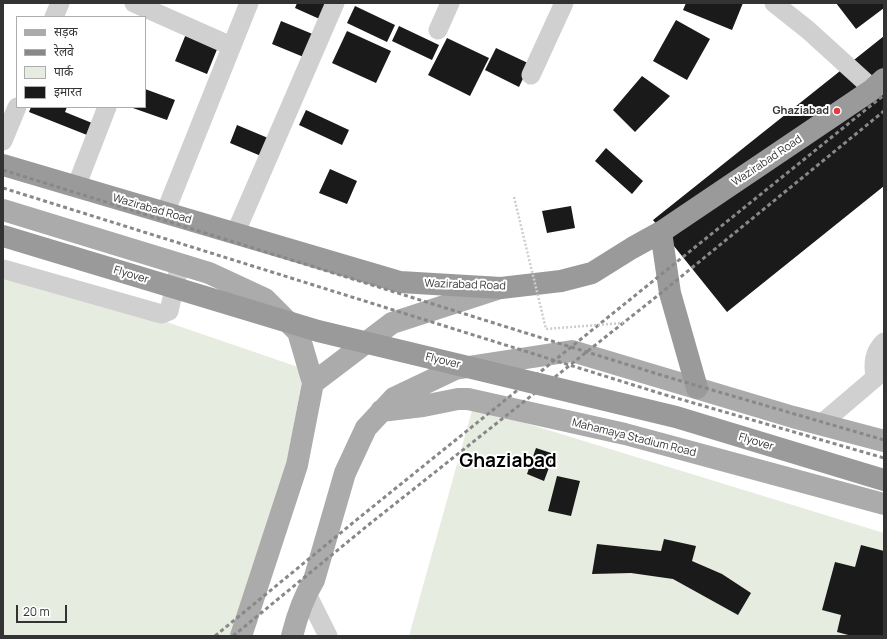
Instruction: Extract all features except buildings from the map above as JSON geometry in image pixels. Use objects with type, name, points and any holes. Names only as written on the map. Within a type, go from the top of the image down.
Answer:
[{"type":"highway","name":"Wazirabad Road","points":[[3,165],[400,282],[501,288],[561,282],[592,273],[661,232],[878,84]]},
{"type":"highway","points":[[661,232],[670,293],[697,388]]},
{"type":"highway","name":"Flyover","points":[[3,236],[318,331],[676,418],[884,480]]},
{"type":"main road","points":[[3,210],[209,273],[265,299],[298,332],[313,383],[297,465],[242,632]]},
{"type":"main road","points":[[313,383],[392,323],[501,288]]},
{"type":"main road","points":[[294,627],[306,592],[314,580],[345,473],[366,428],[394,398],[454,369],[572,351],[884,441]]},
{"type":"main road","name":"Mahamaya Stadium Road","points":[[381,411],[422,406],[458,399],[468,399],[625,434],[884,504]]},
{"type":"street","points":[[54,16],[60,3]]},
{"type":"street","points":[[165,213],[249,3]]},
{"type":"street","points":[[235,234],[336,3]]},
{"type":"street","points":[[438,30],[450,3]]},
{"type":"street","points":[[531,75],[564,3]]},
{"type":"street","points":[[774,3],[878,84]]},
{"type":"street","points":[[140,10],[231,46]]},
{"type":"street","points":[[3,141],[17,108]]},
{"type":"street","points":[[76,187],[107,108]]},
{"type":"street","points":[[3,269],[120,304],[162,314],[169,311],[180,264]]},
{"type":"street","points":[[821,424],[879,380],[873,364],[877,348],[884,342]]},
{"type":"street","points":[[306,592],[328,636]]},
{"type":"path","points":[[514,197],[546,329],[623,323]]},
{"type":"green space","points":[[3,266],[304,369],[257,624],[240,636],[3,636]]},
{"type":"green space","points":[[473,407],[884,533],[884,636],[409,636]]},
{"type":"railway","points":[[215,636],[360,517],[884,95]]},
{"type":"railway","points":[[233,636],[367,526],[661,293],[884,111]]},
{"type":"railway","points":[[3,170],[664,376],[884,440]]},
{"type":"railway","points":[[3,188],[659,393],[884,458]]},
{"type":"place","name":"Ghaziabad","points":[[837,111]]},
{"type":"district","name":"Ghaziabad","points":[[508,462]]}]
